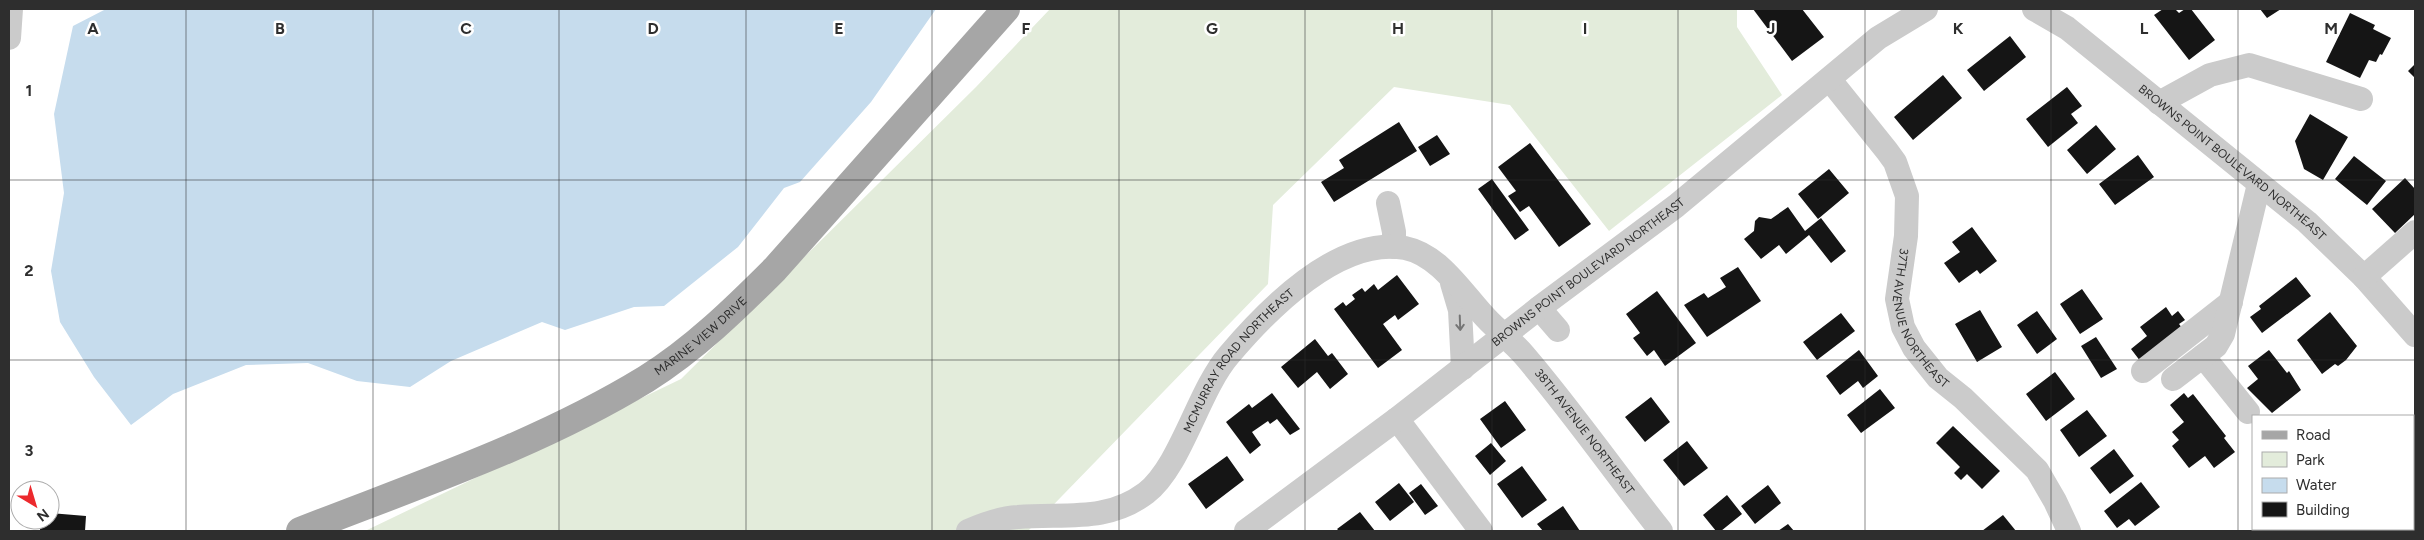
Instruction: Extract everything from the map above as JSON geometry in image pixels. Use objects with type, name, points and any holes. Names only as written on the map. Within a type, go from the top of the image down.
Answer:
[{"type":"main road","name":"MARINE VIEW DRIVE","points":[[300,531],[544,434],[647,378],[691,346],[735,309],[775,269],[1006,9]]},
{"type":"street","points":[[9,38],[11,9]]},
{"type":"street","name":"BROWNS POINT BOULEVARD NORTHEAST","points":[[1246,531],[1397,419],[1504,335],[1706,182],[1878,38],[1926,9]]},
{"type":"street","name":"BROWNS POINT BOULEVARD NORTHEAST","points":[[2034,9],[2067,28],[2307,222],[2364,277],[2415,335]]},
{"type":"street","points":[[2159,103],[2210,75],[2249,66],[2362,99]]},
{"type":"street","name":"37TH AVENUE NORTHEAST","points":[[1830,80],[1887,151],[1904,186],[1908,215],[1897,299],[1903,327],[1914,348],[1938,378],[1962,398],[2038,470],[2069,531]]},
{"type":"street","points":[[2173,379],[2216,346],[2223,334],[2259,184]]},
{"type":"street","points":[[1388,203],[1394,232],[1394,247]]},
{"type":"street","points":[[2364,277],[2415,232]]},
{"type":"street","name":"MCMURRAY ROAD NORTHEAST","points":[[968,531],[988,522],[1017,517],[1080,517],[1100,514],[1125,505],[1147,492],[1163,474],[1204,394],[1224,360],[1248,333],[1291,292],[1323,270],[1362,250],[1394,247],[1418,252],[1437,265],[1504,335]]},
{"type":"street","points":[[1451,279],[1460,310],[1463,368]]},
{"type":"street","points":[[2142,372],[2231,302]]},
{"type":"street","points":[[1540,308],[1558,330]]},
{"type":"street","name":"38TH AVENUE NORTHEAST","points":[[1504,335],[1528,360],[1660,531]]},
{"type":"street","points":[[2203,356],[2248,412]]},
{"type":"street","points":[[1397,419],[1481,531]]},
{"type":"green space","points":[[1050,9],[1737,9],[1737,27],[1782,95],[1609,231],[1510,105],[1394,87],[1273,205],[1268,284],[1028,531],[365,531],[681,379],[976,87]]},
{"type":"water","points":[[106,9],[936,9],[871,102],[800,182],[784,188],[738,247],[664,306],[634,307],[565,330],[542,322],[451,361],[410,387],[357,381],[308,363],[246,365],[173,394],[131,425],[94,377],[60,322],[51,271],[64,193],[54,114],[73,26]]},
{"type":"building","points":[[1753,9],[1802,9],[1824,37],[1792,61]]},
{"type":"building","points":[[2163,9],[2175,9],[2179,13],[2185,9],[2191,9],[2215,40],[2189,60],[2154,15]]},
{"type":"building","points":[[2260,9],[2281,9],[2267,18]]},
{"type":"building","points":[[2350,13],[2375,25],[2373,29],[2391,38],[2376,62],[2369,60],[2360,78],[2326,62]]},
{"type":"building","points":[[2010,36],[2026,57],[1984,91],[1967,70]]},
{"type":"building","points":[[2415,64],[2415,78],[2408,71]]},
{"type":"building","points":[[1943,75],[1962,98],[1913,140],[1894,117]]},
{"type":"building","points":[[2067,87],[2082,106],[2071,114],[2078,123],[2048,147],[2026,119]]},
{"type":"building","points":[[2310,114],[2348,137],[2323,180],[2304,169],[2295,141]]},
{"type":"building","points":[[1399,122],[1417,151],[1334,202],[1321,182],[1344,168],[1339,160]]},
{"type":"building","points":[[2096,125],[2116,149],[2087,174],[2067,150]]},
{"type":"building","points":[[1437,135],[1450,154],[1430,166],[1418,147]]},
{"type":"building","points":[[1530,143],[1591,224],[1559,247],[1529,206],[1520,212],[1508,196],[1516,191],[1498,167]]},
{"type":"building","points":[[2138,155],[2154,177],[2115,205],[2099,184]]},
{"type":"building","points":[[2354,156],[2386,181],[2367,205],[2335,179]]},
{"type":"building","points":[[1829,169],[1849,193],[1818,219],[1798,194]]},
{"type":"building","points":[[2405,178],[2415,189],[2415,214],[2395,233],[2372,209]]},
{"type":"building","points":[[1492,179],[1529,230],[1515,240],[1478,189]]},
{"type":"building","points":[[1788,207],[1805,231],[1821,218],[1846,251],[1831,263],[1809,235],[1786,254],[1779,245],[1761,259],[1744,239],[1754,231],[1755,221],[1759,217],[1771,219]]},
{"type":"building","points":[[1972,227],[1997,261],[1980,274],[1977,270],[1959,283],[1944,263],[1960,252],[1952,242]]},
{"type":"building","points":[[1738,267],[1761,301],[1707,337],[1684,305],[1704,293],[1708,298],[1726,287],[1720,278]]},
{"type":"building","points":[[1397,275],[1419,304],[1398,320],[1395,315],[1383,324],[1402,350],[1378,368],[1334,309],[1343,302],[1346,306],[1355,299],[1352,295],[1362,288],[1365,292],[1374,284],[1378,290]]},
{"type":"building","points":[[2296,277],[2311,296],[2262,333],[2250,317],[2261,309],[2259,306]]},
{"type":"building","points":[[2082,289],[2103,319],[2080,334],[2060,304]]},
{"type":"building","points":[[1657,291],[1696,343],[1665,366],[1654,350],[1647,356],[1633,338],[1640,333],[1626,314]]},
{"type":"building","points":[[2166,307],[2172,316],[2178,311],[2185,320],[2179,324],[2186,333],[2144,366],[2131,349],[2147,336],[2140,327]]},
{"type":"building","points":[[1980,310],[2002,347],[1977,362],[1955,324]]},
{"type":"building","points":[[2037,311],[2057,339],[2037,354],[2017,325]]},
{"type":"building","points":[[2330,312],[2357,346],[2346,360],[2338,366],[2335,364],[2322,374],[2297,340]]},
{"type":"building","points":[[1841,313],[1855,331],[1817,360],[1803,342]]},
{"type":"building","points":[[2096,337],[2117,369],[2101,378],[2081,346]]},
{"type":"building","points":[[1315,339],[1328,356],[1332,353],[1348,374],[1330,389],[1317,372],[1298,388],[1281,367]]},
{"type":"building","points":[[1859,350],[1878,376],[1863,388],[1858,381],[1840,395],[1826,376]]},
{"type":"building","points":[[2269,350],[2287,373],[2289,371],[2301,390],[2272,413],[2247,388],[2258,379],[2248,366]]},
{"type":"building","points":[[2055,372],[2075,399],[2046,421],[2026,394]]},
{"type":"building","points":[[1880,389],[1895,408],[1861,433],[1847,415]]},
{"type":"building","points":[[1272,393],[1300,429],[1290,435],[1277,419],[1270,424],[1268,421],[1252,432],[1261,445],[1250,454],[1226,422],[1249,404],[1252,408]]},
{"type":"building","points":[[2184,393],[2188,398],[2193,394],[2226,436],[2224,438],[2235,452],[2214,468],[2205,456],[2189,468],[2172,446],[2179,440],[2172,432],[2184,422],[2170,405]]},
{"type":"building","points":[[1651,397],[1670,422],[1645,442],[1625,417]]},
{"type":"building","points":[[1505,401],[1526,430],[1501,448],[1480,419]]},
{"type":"building","points":[[2087,410],[2107,436],[2079,457],[2060,430]]},
{"type":"building","points":[[1953,426],[2000,471],[1982,489],[1967,474],[1961,480],[1954,473],[1960,467],[1936,443]]},
{"type":"building","points":[[1687,441],[1708,468],[1684,486],[1663,460]]},
{"type":"building","points":[[1491,443],[1506,461],[1490,475],[1475,456]]},
{"type":"building","points":[[2114,449],[2134,476],[2110,494],[2090,468]]},
{"type":"building","points":[[1227,456],[1244,480],[1206,509],[1188,484]]},
{"type":"building","points":[[1522,466],[1547,500],[1522,518],[1497,484]]},
{"type":"building","points":[[2141,482],[2160,507],[2135,526],[2129,519],[2117,528],[2104,511]]},
{"type":"building","points":[[1399,483],[1414,502],[1390,521],[1375,502]]},
{"type":"building","points":[[1421,484],[1438,506],[1425,515],[1409,493]]},
{"type":"building","points":[[1768,485],[1781,503],[1755,524],[1741,506]]},
{"type":"building","points":[[1727,495],[1742,514],[1721,531],[1716,531],[1703,515]]},
{"type":"building","points":[[1563,506],[1580,531],[1543,531],[1537,524]]},
{"type":"building","points":[[1360,512],[1375,531],[1339,531],[1337,529]]},
{"type":"building","points":[[60,514],[86,516],[85,531],[40,530],[60,530]]},
{"type":"building","points":[[2003,515],[2016,531],[1982,531]]},
{"type":"building","points":[[1788,524],[1794,531],[1778,531]]}]
